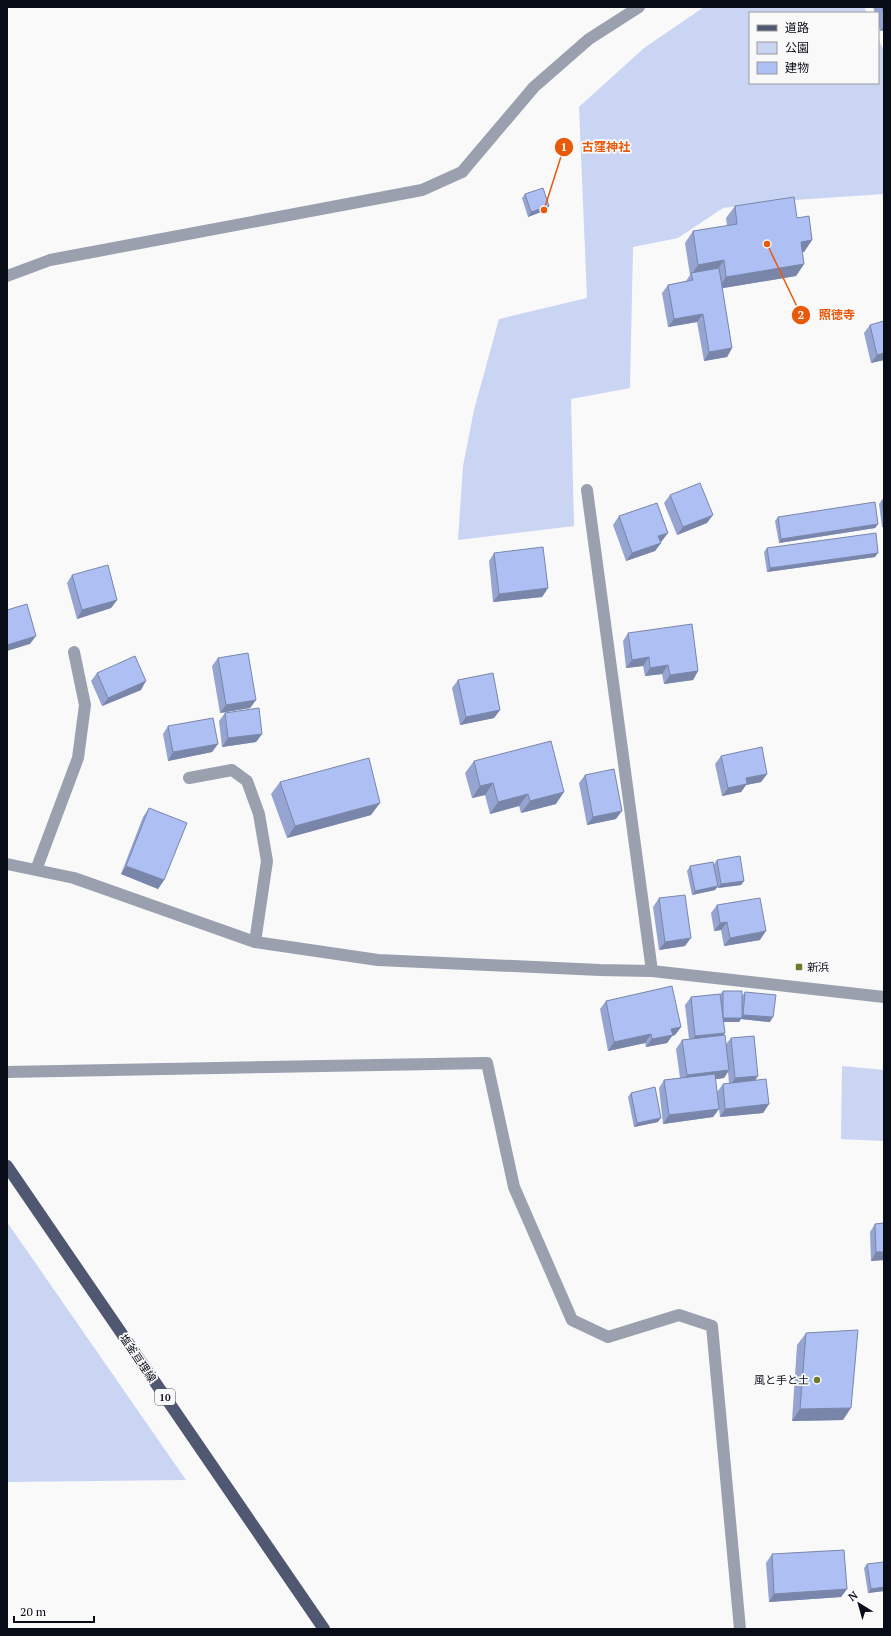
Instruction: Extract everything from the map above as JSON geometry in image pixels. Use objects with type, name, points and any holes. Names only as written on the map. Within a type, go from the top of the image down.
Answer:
[{"type":"main road","name":"塩釜亘理線","points":[[7,1166],[324,1629]]},
{"type":"street","points":[[7,276],[50,260],[422,190],[462,172],[534,87],[589,38],[639,7]]},
{"type":"street","points":[[587,490],[652,971]]},
{"type":"street","points":[[36,870],[78,758],[85,705],[74,652]]},
{"type":"street","points":[[189,778],[232,770],[247,781],[259,814],[267,861],[255,942]]},
{"type":"street","points":[[7,864],[74,878],[255,942],[378,960],[592,970],[652,971],[884,997]]},
{"type":"street","points":[[7,1072],[487,1063],[514,1187],[572,1320],[608,1337],[679,1315],[712,1326],[740,1629]]},
{"type":"green space","points":[[704,7],[864,7],[866,12],[749,12],[749,84],[879,84],[879,40],[884,51],[884,194],[780,201],[723,208],[678,238],[633,247],[630,388],[571,399],[574,526],[458,540],[463,466],[474,410],[499,319],[587,298],[579,107],[644,48]]},
{"type":"green space","points":[[842,1066],[884,1070],[884,1141],[841,1139]]},
{"type":"green space","points":[[7,1222],[186,1480],[7,1482]]},
{"type":"building","points":[[543,188],[549,206],[531,212],[525,194]]},
{"type":"building","points":[[794,197],[797,218],[809,216],[812,240],[801,242],[804,264],[726,277],[724,260],[698,265],[693,231],[737,224],[735,206]]},
{"type":"building","points":[[719,268],[732,348],[709,352],[703,314],[674,319],[668,285],[693,280],[691,273]]},
{"type":"building","points":[[884,321],[884,353],[877,355],[870,325]]},
{"type":"building","points":[[700,483],[713,515],[683,527],[670,495]]},
{"type":"building","points":[[882,500],[884,500],[884,517]]},
{"type":"building","points":[[875,502],[878,524],[781,539],[778,517]]},
{"type":"building","points":[[657,503],[668,533],[658,536],[661,543],[632,553],[619,516]]},
{"type":"building","points":[[876,533],[878,553],[770,568],[767,548]]},
{"type":"building","points":[[543,547],[548,588],[499,594],[494,553]]},
{"type":"building","points":[[108,565],[117,600],[82,610],[72,575]]},
{"type":"building","points":[[27,604],[36,636],[7,645],[7,610]]},
{"type":"building","points":[[692,624],[698,671],[670,675],[668,665],[650,668],[649,657],[632,660],[628,633]]},
{"type":"building","points":[[248,653],[256,700],[226,705],[218,658]]},
{"type":"building","points":[[135,656],[146,681],[108,698],[97,673]]},
{"type":"building","points":[[493,673],[500,710],[466,717],[458,680]]},
{"type":"building","points":[[259,708],[262,734],[228,738],[225,713]]},
{"type":"building","points":[[213,718],[218,744],[173,752],[168,726]]},
{"type":"building","points":[[551,741],[564,792],[530,801],[528,794],[498,802],[493,783],[480,786],[474,761]]},
{"type":"building","points":[[762,747],[767,774],[746,778],[747,784],[728,788],[721,756]]},
{"type":"building","points":[[369,758],[380,803],[295,826],[280,782]]},
{"type":"building","points":[[614,769],[622,811],[593,817],[585,775]]},
{"type":"building","points":[[149,808],[187,823],[164,880],[126,866]]},
{"type":"building","points":[[740,856],[744,881],[721,884],[717,860]]},
{"type":"building","points":[[713,862],[718,886],[695,891],[690,866]]},
{"type":"building","points":[[685,895],[691,938],[665,942],[659,898]]},
{"type":"building","points":[[760,898],[766,931],[730,938],[727,922],[720,923],[717,905]]},
{"type":"building","points":[[672,986],[681,1027],[671,1029],[673,1035],[652,1039],[651,1034],[614,1042],[606,1001]]},
{"type":"building","points":[[723,991],[742,991],[742,1018],[723,1018]]},
{"type":"building","points":[[745,992],[776,995],[773,1017],[743,1015]]},
{"type":"building","points":[[720,994],[725,1033],[695,1036],[691,997]]},
{"type":"building","points":[[725,1035],[729,1070],[687,1075],[682,1040]]},
{"type":"building","points":[[754,1036],[758,1076],[735,1078],[731,1038]]},
{"type":"building","points":[[715,1074],[719,1109],[669,1115],[664,1080]]},
{"type":"building","points":[[766,1079],[769,1104],[725,1109],[723,1084]]},
{"type":"building","points":[[655,1087],[661,1118],[637,1123],[631,1093]]},
{"type":"building","points":[[884,1223],[884,1252],[876,1252],[875,1224]]},
{"type":"building","points":[[858,1330],[851,1408],[800,1409],[806,1333]]},
{"type":"building","points":[[844,1550],[847,1589],[774,1594],[772,1554]]},
{"type":"building","points":[[884,1562],[884,1587],[871,1589],[867,1564]]},
{"type":"place","name":"古窪神社","points":[[544,210]]},
{"type":"place","name":"照徳寺","points":[[767,244]]},
{"type":"place","name":"新浜","points":[[799,967]]},
{"type":"place","name":"風と手と土","points":[[817,1380]]}]
